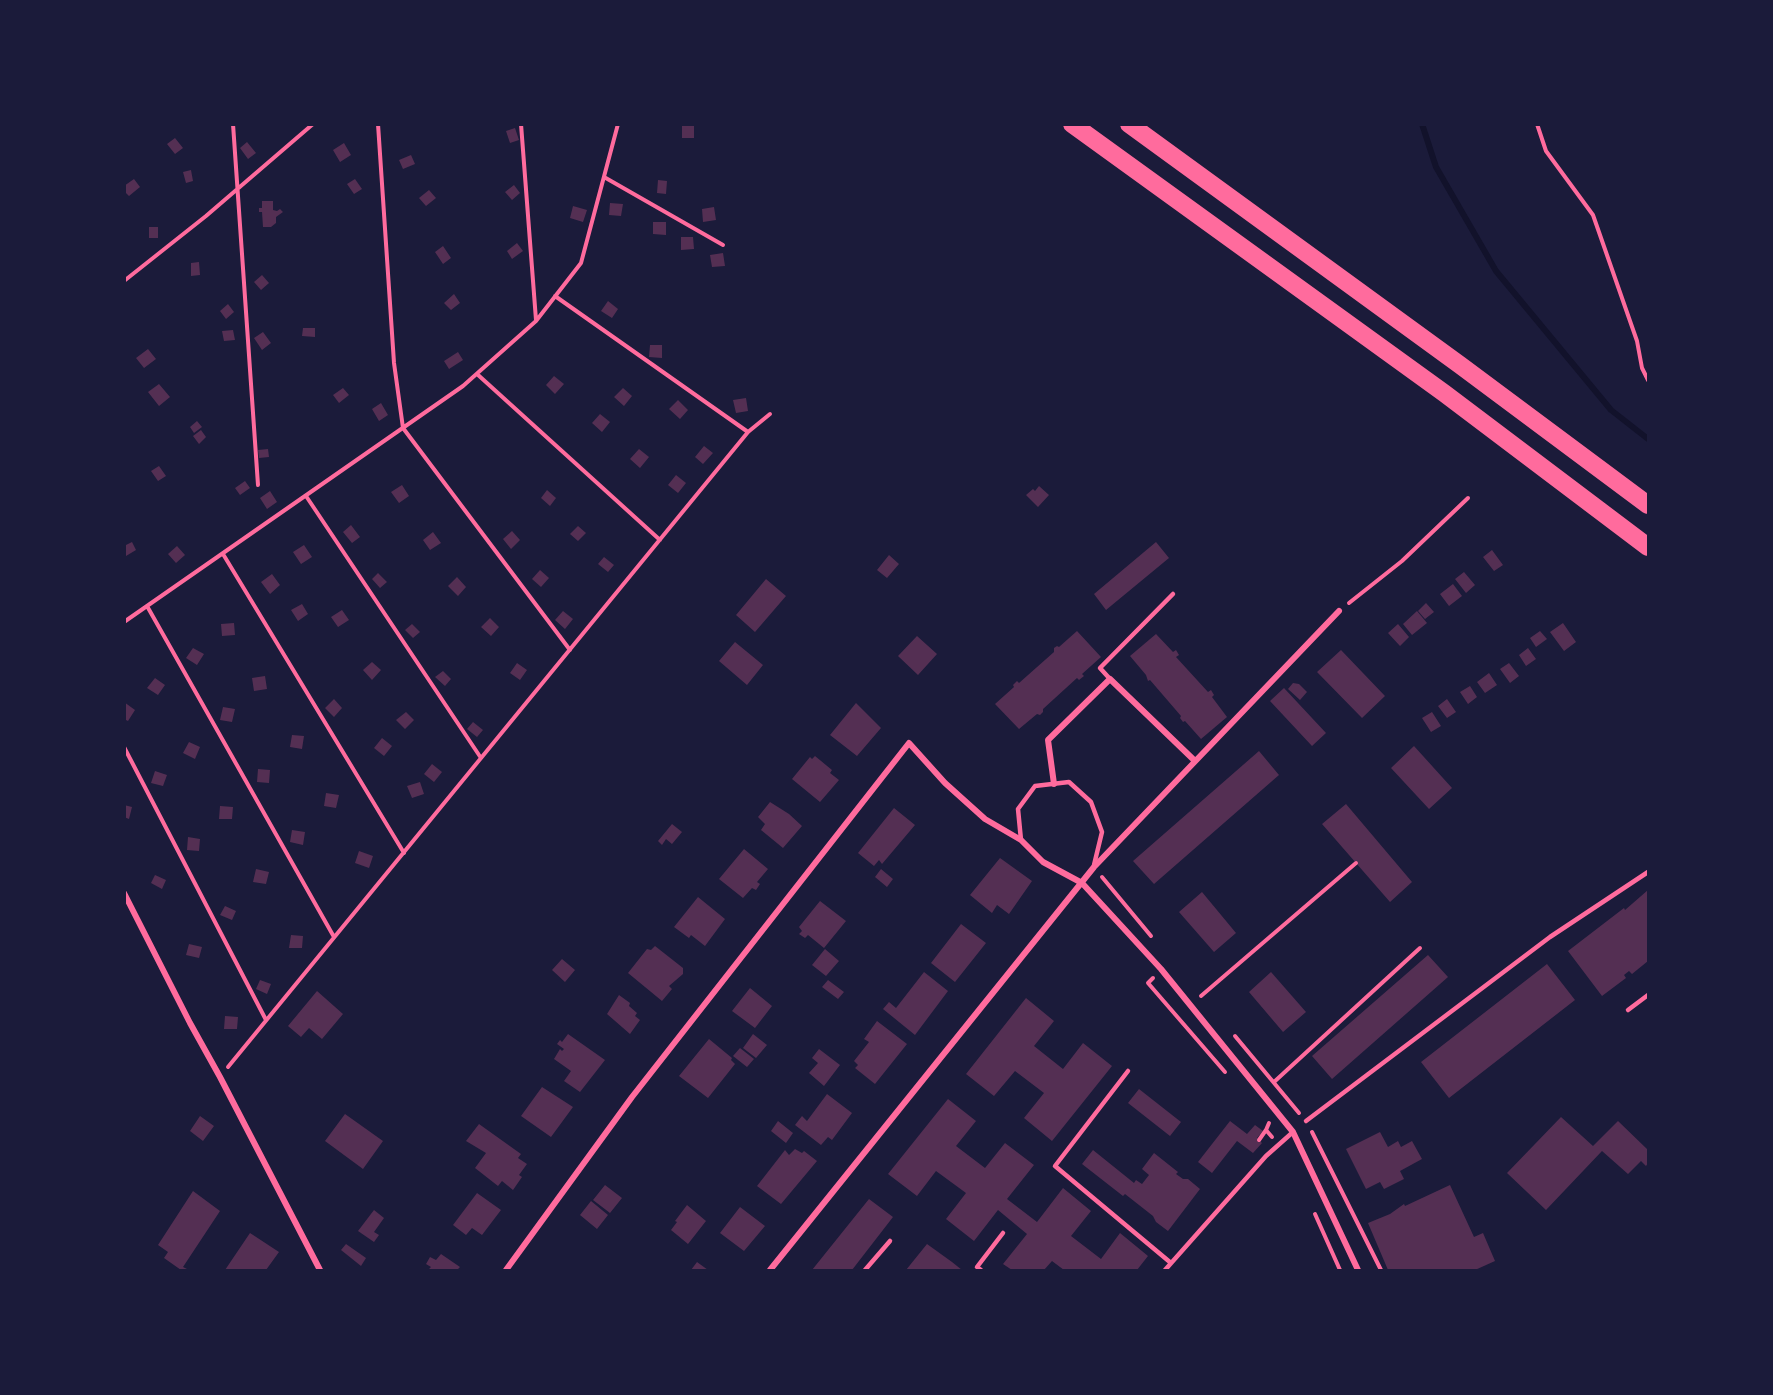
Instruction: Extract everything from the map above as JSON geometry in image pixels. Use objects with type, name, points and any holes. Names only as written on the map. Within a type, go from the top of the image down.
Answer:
[{"type":"highway","points":[[1072,124],[1444,393],[1648,547]]},
{"type":"highway","points":[[1129,124],[1648,505]]},
{"type":"street","points":[[770,1270],[1094,867],[1339,611]]},
{"type":"street","points":[[1054,784],[1048,741],[1110,678],[1195,761]]},
{"type":"street","points":[[506,1270],[632,1097],[909,743],[945,783],[985,819],[1021,840],[1043,862],[1082,883],[1161,969],[1293,1132],[1358,1270]]},
{"type":"street","points":[[124,893],[320,1270]]},
{"type":"lane","points":[[1110,678],[1100,668],[1173,594]]},
{"type":"lane","points":[[1021,840],[1018,809],[1035,786],[1069,782],[1091,802],[1102,832],[1094,867]]},
{"type":"lane","points":[[1306,1121],[1550,937],[1648,872]]},
{"type":"lane","points":[[1628,1010],[1648,995]]},
{"type":"lane","points":[[1128,1071],[1055,1166],[1171,1263]]},
{"type":"lane","points":[[1165,1270],[1278,1145],[1293,1132]]},
{"type":"lane","points":[[981,1270],[977,1267],[1003,1233]]},
{"type":"lane","points":[[866,1270],[890,1241]]},
{"type":"path","points":[[233,124],[258,485]]},
{"type":"path","points":[[124,281],[237,190],[313,124]]},
{"type":"path","points":[[378,124],[394,363],[404,428],[570,650]]},
{"type":"path","points":[[521,124],[536,321]]},
{"type":"path","points":[[124,622],[463,386],[536,321],[581,263],[618,124]]},
{"type":"path","points":[[1537,124],[1546,151],[1593,215],[1637,341],[1642,368],[1648,380]]},
{"type":"path","points":[[604,177],[723,245]]},
{"type":"path","points":[[555,296],[748,432]]},
{"type":"path","points":[[477,374],[660,540]]},
{"type":"path","points":[[234,1059],[748,432],[770,414]]},
{"type":"path","points":[[306,496],[481,758]]},
{"type":"path","points":[[1339,611],[1402,561],[1468,498]]},
{"type":"path","points":[[222,554],[404,853]]},
{"type":"path","points":[[147,606],[334,937]]},
{"type":"path","points":[[124,747],[266,1020]]},
{"type":"path","points":[[1201,996],[1356,863]]},
{"type":"path","points":[[1274,1082],[1420,948]]},
{"type":"path","points":[[1161,969],[1148,983],[1230,1079]]},
{"type":"path","points":[[1259,1140],[1269,1123],[1261,1114]]},
{"type":"path","points":[[1266,1130],[1278,1145]]},
{"type":"path","points":[[1311,1206],[1340,1270]]},
{"type":"building","points":[[682,126],[694,126],[694,138],[682,138]]},
{"type":"building","points":[[515,128],[519,140],[510,143],[506,131]]},
{"type":"building","points":[[175,138],[183,148],[175,154],[167,144]]},
{"type":"building","points":[[247,142],[256,153],[248,159],[240,148]]},
{"type":"building","points":[[344,143],[351,155],[340,162],[333,150]]},
{"type":"building","points":[[411,155],[415,164],[403,169],[399,160]]},
{"type":"building","points":[[191,170],[193,181],[186,183],[183,172]]},
{"type":"building","points":[[134,179],[140,187],[129,196],[124,191],[124,186]]},
{"type":"building","points":[[355,179],[362,189],[354,194],[347,184]]},
{"type":"building","points":[[658,180],[667,181],[666,194],[657,193]]},
{"type":"building","points":[[514,185],[520,193],[512,200],[505,192]]},
{"type":"building","points":[[429,190],[436,198],[426,206],[419,198]]},
{"type":"building","points":[[262,201],[273,201],[273,210],[280,209],[283,212],[276,217],[276,223],[271,227],[263,227],[262,212],[259,212],[259,208],[262,208]]},
{"type":"building","points":[[610,203],[623,204],[621,216],[609,215]]},
{"type":"building","points":[[573,206],[587,210],[583,222],[570,218]]},
{"type":"building","points":[[714,207],[716,220],[703,222],[702,209]]},
{"type":"building","points":[[653,222],[666,222],[666,235],[653,234]]},
{"type":"building","points":[[149,227],[158,227],[158,238],[149,238]]},
{"type":"building","points":[[681,237],[693,237],[694,249],[681,250]]},
{"type":"building","points":[[517,243],[523,251],[512,259],[507,251]]},
{"type":"building","points":[[443,246],[451,258],[443,264],[435,252]]},
{"type":"building","points":[[723,253],[725,266],[712,267],[710,255]]},
{"type":"building","points":[[199,262],[200,275],[191,276],[191,263]]},
{"type":"building","points":[[262,275],[269,283],[261,290],[254,282]]},
{"type":"building","points":[[454,294],[460,303],[451,310],[444,303]]},
{"type":"building","points":[[608,301],[618,309],[612,318],[601,311]]},
{"type":"building","points":[[228,304],[234,312],[226,319],[220,311]]},
{"type":"building","points":[[303,328],[315,328],[315,337],[302,336]]},
{"type":"building","points":[[233,330],[235,340],[224,341],[222,331]]},
{"type":"building","points":[[263,332],[271,343],[262,350],[254,338]]},
{"type":"building","points":[[650,345],[662,345],[662,358],[649,357]]},
{"type":"building","points":[[148,349],[156,359],[144,368],[136,358]]},
{"type":"building","points":[[458,352],[463,360],[449,369],[444,361]]},
{"type":"building","points":[[554,376],[564,384],[555,394],[546,385]]},
{"type":"building","points":[[159,384],[170,397],[159,406],[148,392]]},
{"type":"building","points":[[343,388],[349,395],[339,403],[333,395]]},
{"type":"building","points":[[623,388],[632,396],[624,406],[614,397]]},
{"type":"building","points":[[746,398],[748,411],[736,413],[733,400]]},
{"type":"building","points":[[678,400],[688,410],[680,419],[669,409]]},
{"type":"building","points":[[381,403],[388,415],[379,421],[372,409]]},
{"type":"building","points":[[600,414],[610,422],[602,432],[592,423]]},
{"type":"building","points":[[197,421],[202,427],[194,433],[190,427]]},
{"type":"building","points":[[201,430],[206,437],[199,444],[193,436]]},
{"type":"building","points":[[704,446],[713,453],[703,464],[695,457]]},
{"type":"building","points":[[268,449],[269,457],[259,458],[258,450]]},
{"type":"building","points":[[639,449],[649,457],[640,468],[630,459]]},
{"type":"building","points":[[159,466],[166,476],[158,481],[151,471]]},
{"type":"building","points":[[676,475],[686,483],[678,493],[668,485]]},
{"type":"building","points":[[245,481],[250,488],[240,495],[235,488]]},
{"type":"building","points":[[402,485],[409,496],[399,503],[391,492]]},
{"type":"building","points":[[1039,486],[1049,495],[1038,507],[1026,495],[1033,489],[1035,491]]},
{"type":"building","points":[[547,490],[556,498],[550,506],[541,498]]},
{"type":"building","points":[[270,491],[277,502],[267,509],[260,498]]},
{"type":"building","points":[[351,525],[360,537],[352,543],[343,532]]},
{"type":"building","points":[[578,526],[586,533],[578,541],[570,534]]},
{"type":"building","points":[[512,531],[520,540],[511,549],[503,539]]},
{"type":"building","points":[[433,532],[441,543],[430,550],[423,540]]},
{"type":"building","points":[[132,542],[136,550],[126,556],[124,546]]},
{"type":"building","points":[[1156,542],[1169,558],[1106,610],[1094,594]]},
{"type":"building","points":[[304,545],[312,557],[301,564],[293,552]]},
{"type":"building","points":[[177,546],[185,555],[176,563],[168,554]]},
{"type":"building","points":[[1492,550],[1503,565],[1494,571],[1483,557]]},
{"type":"building","points":[[889,555],[899,564],[887,578],[877,570]]},
{"type":"building","points":[[604,557],[614,565],[608,572],[598,564]]},
{"type":"building","points":[[540,570],[549,578],[541,587],[532,579]]},
{"type":"building","points":[[1464,572],[1475,585],[1466,593],[1455,579]]},
{"type":"building","points":[[378,573],[387,582],[380,588],[372,579]]},
{"type":"building","points":[[272,574],[280,585],[270,594],[261,582]]},
{"type":"building","points":[[457,577],[466,587],[458,596],[448,586]]},
{"type":"building","points":[[766,579],[786,596],[755,632],[736,615]]},
{"type":"building","points":[[1453,584],[1462,596],[1449,606],[1440,594]]},
{"type":"building","points":[[1426,603],[1434,612],[1425,619],[1418,611]]},
{"type":"building","points":[[302,604],[308,614],[298,621],[291,610]]},
{"type":"building","points":[[342,610],[349,620],[338,627],[331,617]]},
{"type":"building","points":[[563,611],[573,619],[565,629],[555,620]]},
{"type":"building","points":[[1417,611],[1427,623],[1412,635],[1403,624]]},
{"type":"building","points":[[490,618],[499,627],[491,636],[481,627]]},
{"type":"building","points":[[234,623],[235,635],[222,636],[221,624]]},
{"type":"building","points":[[1563,623],[1576,642],[1564,651],[1550,632]]},
{"type":"building","points":[[412,624],[420,632],[413,638],[405,630]]},
{"type":"building","points":[[1398,624],[1409,637],[1400,646],[1388,633]]},
{"type":"building","points":[[1077,631],[1101,657],[1082,674],[1084,676],[1079,680],[1077,678],[1043,709],[1040,715],[1037,714],[1019,729],[995,704],[1014,687],[1017,681],[1019,683],[1054,652],[1054,648],[1059,647]]},
{"type":"building","points":[[1540,631],[1547,639],[1536,647],[1530,638]]},
{"type":"building","points":[[1156,634],[1173,652],[1176,650],[1179,655],[1176,657],[1208,692],[1211,690],[1214,695],[1212,697],[1227,717],[1201,739],[1185,721],[1183,722],[1181,716],[1150,680],[1148,681],[1146,675],[1130,656]]},
{"type":"building","points":[[917,636],[937,654],[918,675],[898,656]]},
{"type":"building","points":[[735,642],[763,665],[747,685],[719,661]]},
{"type":"building","points":[[193,648],[204,654],[197,665],[186,658]]},
{"type":"building","points":[[1528,648],[1536,659],[1526,666],[1519,655]]},
{"type":"building","points":[[1341,650],[1385,696],[1362,718],[1317,672]]},
{"type":"building","points":[[372,662],[381,670],[372,680],[363,670]]},
{"type":"building","points":[[517,663],[527,670],[520,680],[510,673]]},
{"type":"building","points":[[1509,663],[1519,676],[1510,683],[1500,669]]},
{"type":"building","points":[[443,671],[451,679],[445,686],[435,677]]},
{"type":"building","points":[[1489,673],[1497,685],[1485,693],[1477,682]]},
{"type":"building","points":[[265,676],[267,689],[254,691],[252,678]]},
{"type":"building","points":[[155,678],[165,685],[158,695],[147,688]]},
{"type":"building","points":[[1293,683],[1299,684],[1307,692],[1300,700],[1288,689]]},
{"type":"building","points":[[1470,686],[1477,697],[1468,704],[1460,692]]},
{"type":"building","points":[[1284,688],[1326,733],[1312,746],[1270,701]]},
{"type":"building","points":[[334,699],[342,708],[334,717],[325,708]]},
{"type":"building","points":[[1447,699],[1456,712],[1447,718],[1438,706]]},
{"type":"building","points":[[124,702],[135,710],[128,721],[124,719]]},
{"type":"building","points":[[856,703],[881,728],[857,756],[830,735]]},
{"type":"building","points":[[223,707],[235,709],[232,722],[220,720]]},
{"type":"building","points":[[406,712],[414,720],[405,729],[396,720]]},
{"type":"building","points":[[1432,712],[1441,726],[1431,732],[1422,718]]},
{"type":"building","points":[[473,722],[483,730],[477,737],[467,729]]},
{"type":"building","points":[[292,735],[304,736],[302,749],[290,747]]},
{"type":"building","points":[[382,738],[392,746],[384,756],[374,748]]},
{"type":"building","points":[[189,742],[200,747],[195,759],[183,753]]},
{"type":"building","points":[[1414,746],[1452,788],[1429,809],[1391,768]]},
{"type":"building","points":[[1259,751],[1279,775],[1154,884],[1133,861]]},
{"type":"building","points":[[815,756],[832,770],[830,773],[839,780],[820,802],[792,779],[810,757],[812,759]]},
{"type":"building","points":[[432,764],[442,772],[434,782],[424,774]]},
{"type":"building","points":[[258,769],[270,770],[269,783],[257,782]]},
{"type":"building","points":[[155,771],[167,775],[163,786],[151,783]]},
{"type":"building","points":[[420,782],[424,794],[412,798],[407,786]]},
{"type":"building","points":[[326,793],[339,795],[336,808],[324,806]]},
{"type":"building","points":[[770,802],[802,826],[783,848],[761,830],[765,824],[758,817]]},
{"type":"building","points":[[1346,804],[1412,882],[1390,902],[1322,824]]},
{"type":"building","points":[[124,805],[132,807],[129,819],[124,817]]},
{"type":"building","points":[[220,806],[233,807],[232,819],[219,819]]},
{"type":"building","points":[[894,808],[915,825],[882,864],[879,860],[874,866],[858,853]]},
{"type":"building","points":[[672,824],[682,832],[672,844],[666,839],[662,845],[658,841]]},
{"type":"building","points":[[292,830],[305,832],[303,845],[290,842]]},
{"type":"building","points":[[188,837],[200,839],[199,851],[187,850]]},
{"type":"building","points":[[744,849],[768,869],[757,882],[760,884],[756,890],[752,888],[743,898],[719,879]]},
{"type":"building","points":[[359,851],[373,856],[369,868],[355,863]]},
{"type":"building","points":[[1000,858],[1032,881],[1009,914],[997,905],[992,913],[970,895]]},
{"type":"building","points":[[256,869],[269,872],[266,884],[253,882]]},
{"type":"building","points":[[881,869],[893,879],[887,887],[875,877]]},
{"type":"building","points":[[155,875],[166,880],[162,889],[151,883]]},
{"type":"building","points":[[1648,890],[1648,961],[1632,974],[1629,971],[1624,975],[1626,978],[1602,996],[1568,951],[1624,908],[1625,910]]},
{"type":"building","points":[[1202,892],[1236,933],[1214,952],[1179,912]]},
{"type":"building","points":[[698,897],[725,919],[705,946],[691,935],[689,938],[674,927]]},
{"type":"building","points":[[820,901],[846,921],[824,948],[808,935],[805,938],[799,934],[802,931],[799,927]]},
{"type":"building","points":[[225,906],[236,911],[232,920],[220,915]]},
{"type":"building","points":[[961,924],[986,943],[955,982],[931,963]]},
{"type":"building","points":[[291,935],[303,936],[302,948],[289,948]]},
{"type":"building","points":[[189,944],[202,947],[199,958],[186,955]]},
{"type":"building","points":[[655,946],[683,968],[683,974],[669,986],[672,989],[662,1001],[628,973],[647,949],[651,950]]},
{"type":"building","points":[[825,949],[839,961],[826,976],[812,965]]},
{"type":"building","points":[[1428,955],[1448,977],[1332,1079],[1312,1056]]},
{"type":"building","points":[[562,959],[575,970],[565,982],[552,970]]},
{"type":"building","points":[[1547,964],[1575,1000],[1449,1098],[1421,1062]]},
{"type":"building","points":[[924,972],[948,991],[915,1035],[883,1009],[889,1002],[896,1008]]},
{"type":"building","points":[[1271,972],[1306,1012],[1283,1032],[1249,992]]},
{"type":"building","points":[[260,980],[271,984],[267,994],[256,989]]},
{"type":"building","points":[[828,980],[844,992],[838,999],[822,987]]},
{"type":"building","points":[[750,988],[772,1006],[755,1028],[732,1011]]},
{"type":"building","points":[[317,991],[343,1014],[322,1039],[309,1028],[301,1037],[288,1026]]},
{"type":"building","points":[[619,995],[630,1003],[629,1006],[637,1013],[635,1016],[640,1020],[630,1034],[607,1014]]},
{"type":"building","points":[[1026,998],[1054,1021],[1034,1046],[1063,1069],[1083,1043],[1112,1066],[1052,1141],[1024,1118],[1044,1093],[1015,1071],[994,1096],[966,1074]]},
{"type":"building","points":[[225,1016],[238,1017],[237,1029],[224,1029]]},
{"type":"building","points":[[877,1021],[907,1044],[875,1084],[855,1068],[858,1065],[854,1061],[869,1042],[864,1039]]},
{"type":"building","points":[[568,1034],[605,1060],[580,1092],[564,1081],[571,1071],[554,1059],[560,1049],[562,1051],[564,1049],[557,1044],[560,1040],[562,1042]]},
{"type":"building","points":[[753,1034],[767,1045],[756,1058],[743,1048]]},
{"type":"building","points":[[709,1039],[732,1058],[735,1064],[708,1098],[679,1076]]},
{"type":"building","points":[[740,1048],[754,1059],[747,1067],[733,1056]]},
{"type":"building","points":[[819,1049],[840,1065],[824,1086],[809,1073],[818,1063],[812,1058]]},
{"type":"building","points":[[542,1087],[573,1107],[551,1137],[521,1116]]},
{"type":"building","points":[[1139,1089],[1181,1122],[1170,1136],[1128,1103]]},
{"type":"building","points":[[827,1094],[852,1113],[832,1140],[828,1137],[821,1145],[795,1125],[802,1116],[807,1121]]},
{"type":"building","points":[[948,1099],[976,1121],[956,1146],[985,1168],[1005,1143],[1034,1165],[1007,1199],[1037,1222],[1063,1188],[1091,1211],[1071,1236],[1101,1259],[1120,1233],[1148,1256],[1137,1270],[1064,1270],[1052,1261],[1044,1270],[1012,1270],[1003,1264],[1027,1234],[998,1210],[974,1241],[946,1219],[966,1193],[936,1171],[917,1196],[888,1174]]},
{"type":"building","points":[[345,1114],[383,1141],[363,1169],[325,1141]]},
{"type":"building","points":[[200,1116],[214,1126],[203,1141],[190,1131]]},
{"type":"building","points":[[1561,1117],[1593,1146],[1618,1121],[1647,1149],[1648,1147],[1648,1163],[1646,1166],[1641,1161],[1628,1174],[1602,1151],[1546,1210],[1507,1173]]},
{"type":"building","points":[[778,1121],[793,1133],[786,1143],[771,1131]]},
{"type":"building","points":[[1230,1121],[1247,1134],[1255,1125],[1263,1131],[1257,1138],[1262,1143],[1253,1153],[1237,1141],[1212,1173],[1198,1162]]},
{"type":"building","points":[[479,1124],[521,1154],[518,1158],[527,1164],[519,1175],[522,1177],[513,1190],[502,1181],[498,1186],[475,1168],[486,1153],[466,1141]]},
{"type":"building","points":[[1380,1132],[1388,1147],[1398,1141],[1401,1147],[1412,1141],[1422,1159],[1400,1171],[1404,1179],[1384,1189],[1380,1182],[1366,1189],[1346,1149]]},
{"type":"building","points":[[795,1149],[802,1153],[804,1151],[817,1161],[781,1204],[757,1186],[785,1150],[789,1155]]},
{"type":"building","points":[[1093,1150],[1134,1183],[1136,1180],[1142,1184],[1149,1175],[1142,1169],[1154,1153],[1178,1172],[1176,1174],[1183,1179],[1188,1179],[1200,1189],[1168,1231],[1125,1194],[1123,1196],[1082,1164]]},
{"type":"building","points":[[605,1185],[622,1198],[610,1213],[593,1200]]},
{"type":"building","points":[[1450,1185],[1474,1237],[1483,1233],[1495,1261],[1475,1270],[1388,1270],[1368,1223],[1390,1214],[1404,1204],[1405,1206]]},
{"type":"building","points":[[193,1191],[220,1211],[183,1267],[189,1270],[181,1270],[164,1258],[168,1252],[158,1245]]},
{"type":"building","points":[[477,1193],[501,1210],[482,1235],[472,1228],[466,1235],[453,1225]]},
{"type":"building","points":[[869,1199],[893,1217],[852,1270],[812,1270]]},
{"type":"building","points":[[591,1201],[608,1215],[597,1229],[580,1215]]},
{"type":"building","points":[[687,1205],[706,1221],[688,1244],[671,1230]]},
{"type":"building","points":[[740,1207],[765,1226],[744,1251],[720,1233]]},
{"type":"building","points":[[374,1210],[384,1218],[374,1232],[379,1235],[374,1242],[358,1231]]},
{"type":"building","points":[[250,1233],[279,1252],[266,1270],[225,1270]]},
{"type":"building","points":[[346,1244],[366,1258],[361,1266],[341,1250]]},
{"type":"building","points":[[927,1244],[952,1262],[962,1270],[906,1270]]},
{"type":"building","points":[[441,1254],[460,1267],[457,1270],[428,1270],[431,1267],[426,1264],[430,1257],[436,1260]]},
{"type":"building","points":[[697,1262],[708,1270],[691,1270]]},
{"type":"waterway","points":[[1422,124],[1436,167],[1496,271],[1611,410],[1648,439]]}]
